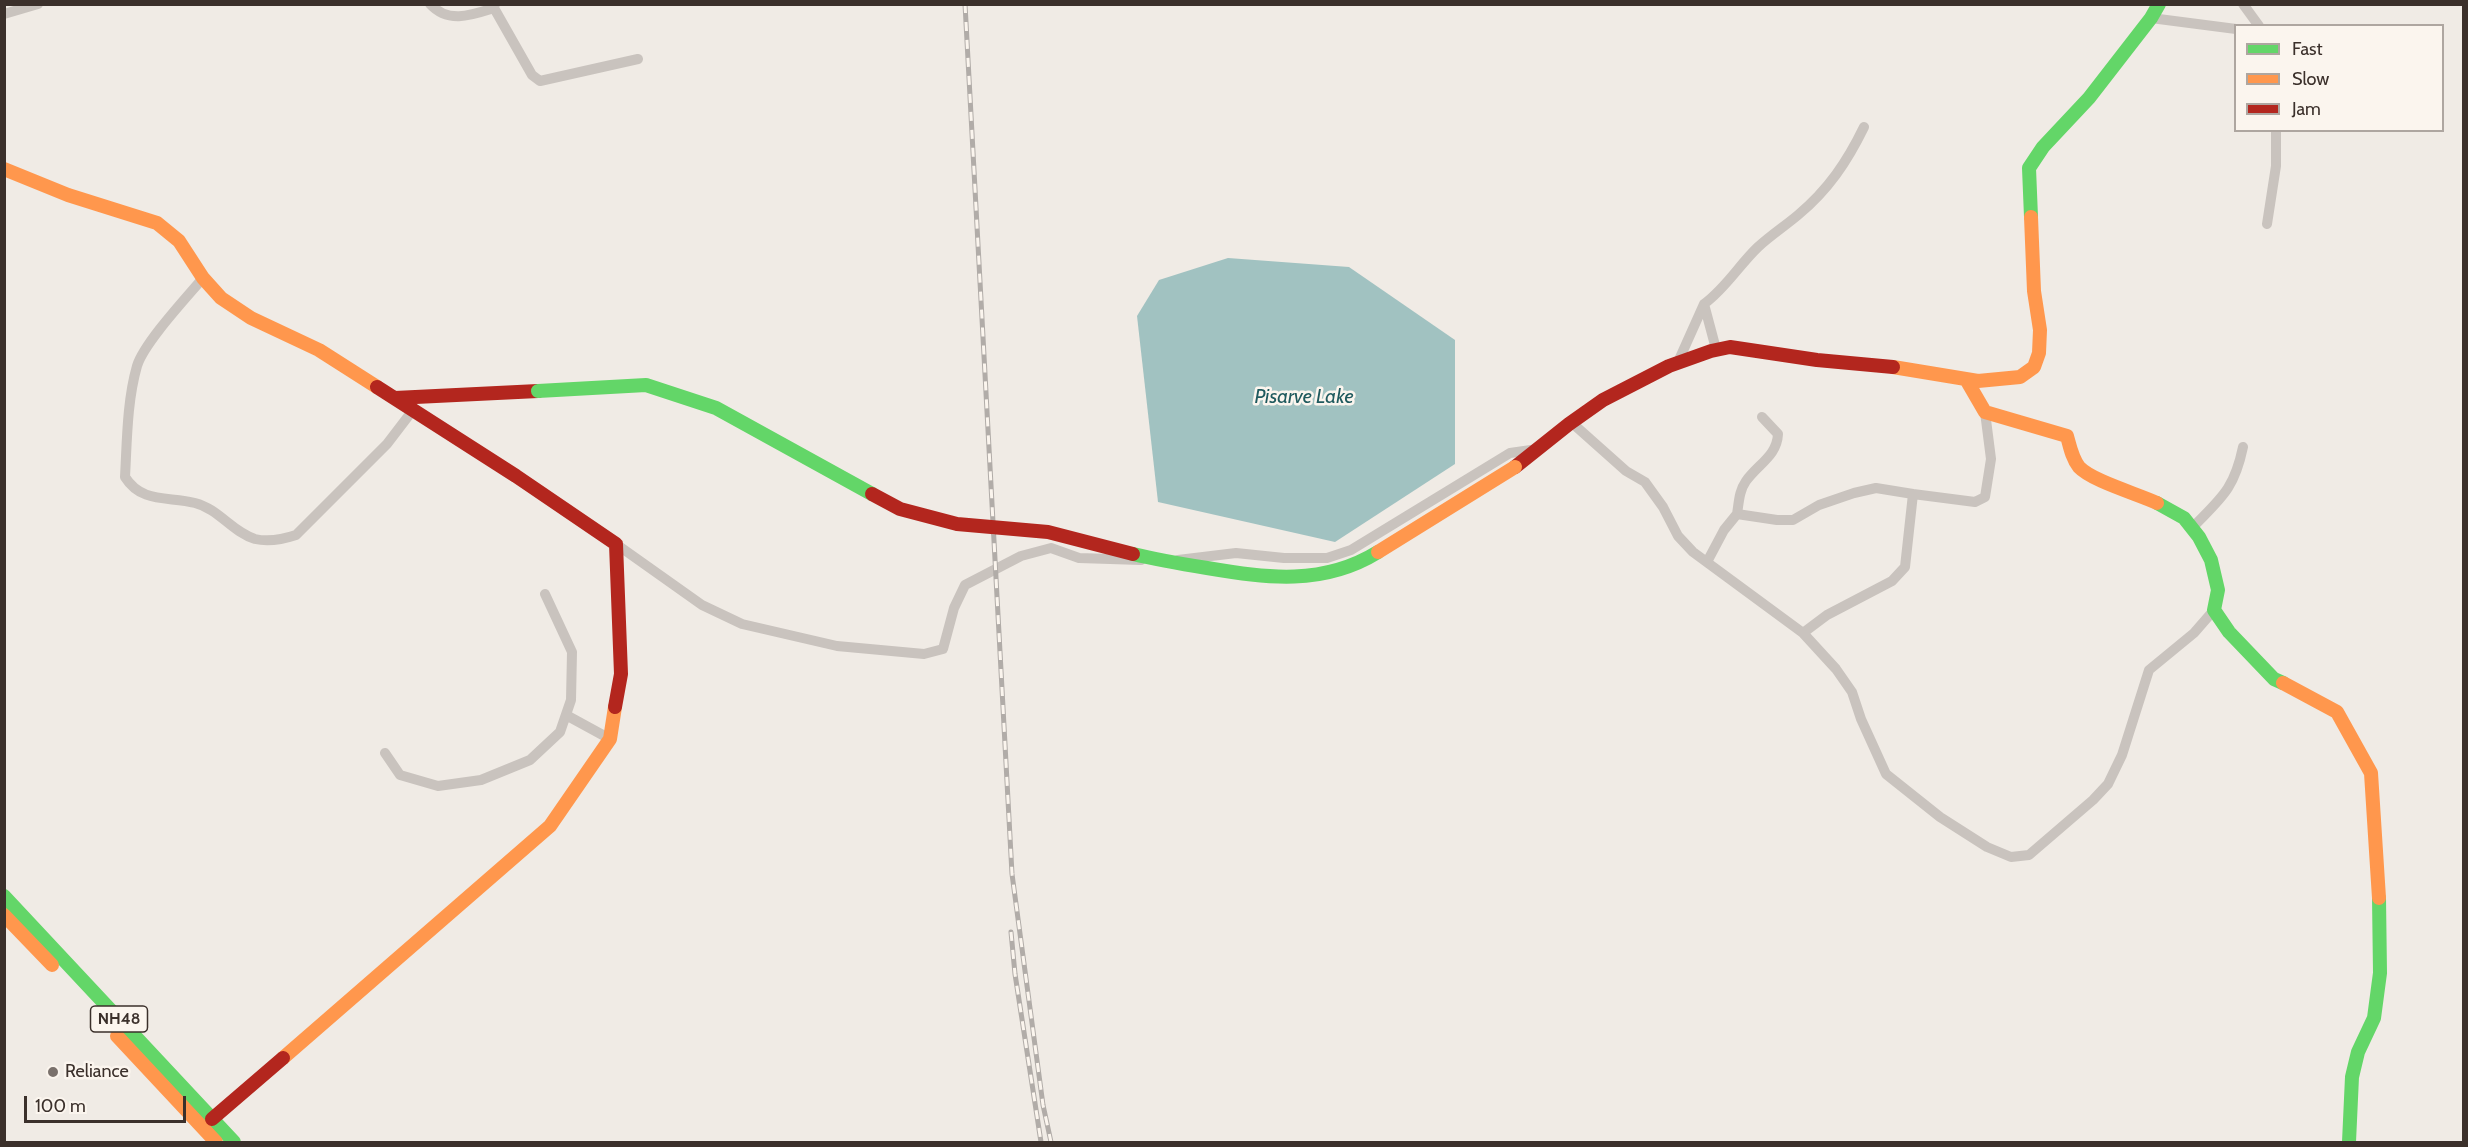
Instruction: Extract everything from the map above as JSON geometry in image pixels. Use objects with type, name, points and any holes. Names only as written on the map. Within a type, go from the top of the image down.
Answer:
[{"type":"main road","points":[[395,398],[646,385],[716,408],[900,509],[957,524],[1048,532],[1152,559],[1245,574],[1294,578],[1325,574],[1359,564],[1515,467],[1571,422],[1632,385],[1678,362],[1716,349],[1730,347],[1817,360],[1872,364],[1918,370],[1967,381],[2020,377],[2034,367],[2039,353],[2040,330],[2034,291],[2029,168],[2043,147],[2089,98],[2151,18],[2159,4]]},
{"type":"main road","points":[[4,169],[68,195],[157,223],[179,241],[203,278],[221,298],[252,318],[319,350],[616,544],[621,674],[610,739],[550,826],[212,1119]]},
{"type":"main road","points":[[1967,381],[1985,412],[2067,436],[2073,457],[2080,468],[2090,475],[2155,502],[2184,518],[2193,528],[2211,560],[2218,590],[2214,610],[2229,632],[2274,679],[2297,689],[2337,712],[2371,773],[2379,883],[2380,973],[2374,1018],[2358,1052],[2352,1077],[2349,1143]]},
{"type":"main road","name":"NH48","points":[[4,896],[234,1143]]},
{"type":"main road","name":"NH48","points":[[4,915],[216,1143]]},
{"type":"street","points":[[4,15],[38,4]]},
{"type":"street","points":[[430,4],[436,10],[451,17],[474,15],[495,6],[532,75],[540,81],[638,59]]},
{"type":"street","points":[[2243,4],[2258,24]]},
{"type":"street","points":[[2151,18],[2234,29]]},
{"type":"street","points":[[1678,362],[1704,304],[1716,296],[1757,248],[1798,216],[1826,189],[1849,159],[1864,127]]},
{"type":"street","points":[[2267,224],[2276,166],[2276,132]]},
{"type":"street","points":[[203,278],[156,334],[137,365],[125,477],[132,488],[164,500],[195,503],[216,511],[237,529],[255,539],[282,540],[296,535],[387,444],[413,410]]},
{"type":"street","points":[[1704,304],[1716,349]]},
{"type":"street","points":[[1737,514],[1793,520],[1819,505],[1876,488],[1981,501],[1985,496],[1991,459],[1985,412]]},
{"type":"street","points":[[1707,562],[1724,530],[1737,514],[1740,493],[1746,481],[1778,444],[1778,434],[1762,417]]},
{"type":"street","points":[[1571,422],[1618,465],[1645,482],[1663,507],[1678,536],[1693,552],[1803,633],[1836,669],[1852,692],[1861,719],[1886,774],[1940,817],[1987,847],[2011,857],[2029,855],[2108,784],[2122,755],[2149,670],[2194,633],[2214,610]]},
{"type":"street","points":[[2193,528],[2229,491],[2239,467],[2243,447]]},
{"type":"street","points":[[616,544],[702,605],[742,624],[837,646],[924,654],[943,649],[954,608],[965,585],[1021,556],[1051,548],[1079,558],[1173,561],[1236,553],[1284,558],[1327,558],[1351,550],[1510,453],[1538,449]]},
{"type":"street","points":[[1803,633],[1827,615],[1892,581],[1905,567],[1913,494]]},
{"type":"street","points":[[385,753],[400,775],[438,786],[481,780],[530,760],[560,732],[571,700],[572,652],[545,594]]},
{"type":"street","points":[[566,715],[610,739]]},
{"type":"water","name":"Pisarve Lake","points":[[1228,258],[1349,267],[1455,340],[1455,464],[1335,542],[1158,502],[1137,316],[1159,280]]},
{"type":"railway","points":[[965,4],[1012,874],[1043,1105],[1051,1142]]},
{"type":"railway","points":[[1011,932],[1015,974],[1041,1142]]},
{"type":"traffic: fast","points":[[2031,217],[2029,168],[2043,147],[2089,98],[2151,18],[2159,4]]},
{"type":"traffic: fast","points":[[538,391],[646,385],[716,408],[872,494]]},
{"type":"traffic: fast","points":[[2157,503],[2184,518],[2199,537],[2211,560],[2218,590],[2214,610],[2229,632],[2274,679],[2283,683]]},
{"type":"traffic: fast","points":[[1133,554],[1229,572],[1294,576],[1316,575],[1337,570],[1378,552]]},
{"type":"traffic: fast","points":[[4,896],[234,1142]]},
{"type":"traffic: fast","points":[[2349,1142],[2352,1077],[2358,1052],[2374,1018],[2380,973],[2379,898]]},
{"type":"traffic: slow","points":[[4,169],[68,195],[157,223],[179,241],[203,278],[221,298],[251,318],[319,350],[377,387]]},
{"type":"traffic: slow","points":[[1893,367],[1978,381],[2020,377],[2034,367],[2039,353],[2040,330],[2034,291],[2031,217]]},
{"type":"traffic: slow","points":[[1967,381],[1985,412],[2067,436],[2075,460],[2085,472],[2157,503]]},
{"type":"traffic: slow","points":[[1378,552],[1515,467]]},
{"type":"traffic: slow","points":[[2283,683],[2337,712],[2371,773],[2379,898]]},
{"type":"traffic: slow","points":[[283,1058],[550,826],[610,739],[615,707]]},
{"type":"traffic: slow","points":[[4,915],[52,965]]},
{"type":"traffic: slow","points":[[117,1036],[216,1142]]},
{"type":"traffic: jam","points":[[1515,467],[1603,400],[1669,366],[1711,351],[1730,347],[1817,360],[1893,367]]},
{"type":"traffic: jam","points":[[377,387],[516,476],[616,544],[621,674],[615,707]]},
{"type":"traffic: jam","points":[[395,398],[538,391]]},
{"type":"traffic: jam","points":[[872,494],[900,509],[957,524],[1048,532],[1133,554]]},
{"type":"traffic: jam","points":[[212,1119],[283,1058]]},
{"type":"place","name":"Reliance","points":[[53,1072]]}]
